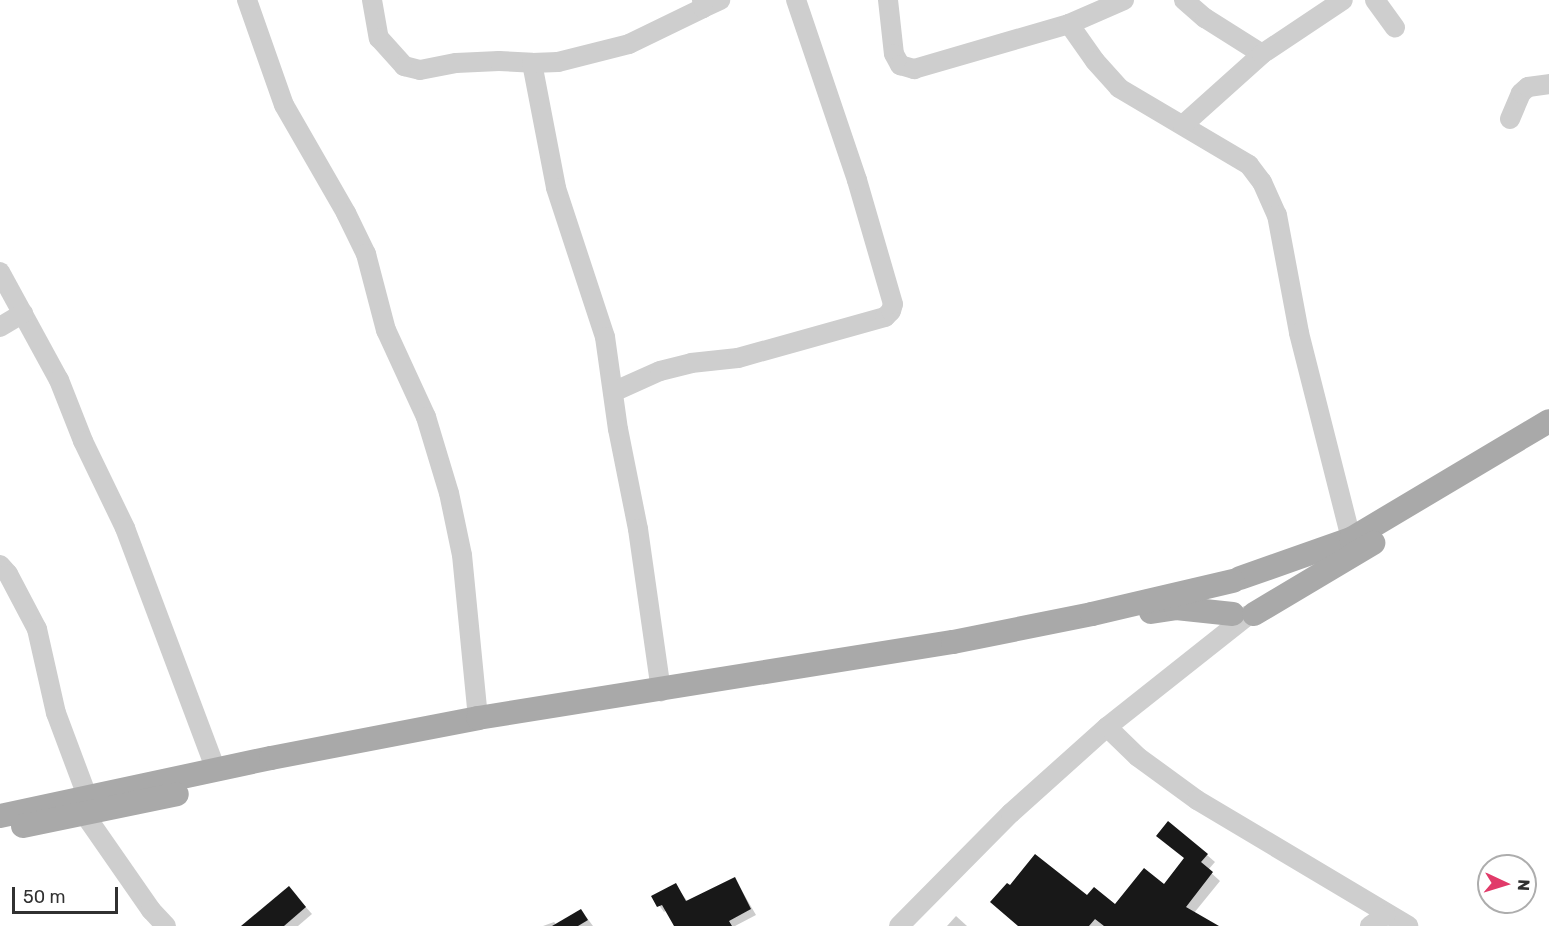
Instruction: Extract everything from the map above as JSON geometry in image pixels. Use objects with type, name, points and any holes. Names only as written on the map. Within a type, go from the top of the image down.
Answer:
[{"type":"main road","points":[[0,831],[216,770],[478,718],[661,691],[953,642],[1092,614],[1236,601],[1351,539],[1549,421]]},
{"type":"main road","points":[[0,816],[86,805],[480,733],[956,656],[1130,615],[1236,601],[1549,438]]},
{"type":"street","points":[[247,0],[284,105],[346,213],[366,254],[387,330],[426,417],[449,493],[462,555],[478,718]]},
{"type":"street","points":[[372,0],[379,38],[405,66],[420,70],[456,63],[558,62],[629,44],[709,3]]},
{"type":"street","points":[[613,392],[660,370],[691,363],[738,358],[885,317],[891,311],[893,304],[857,180],[796,0]]},
{"type":"street","points":[[888,0],[894,54],[900,65],[914,69],[1069,24],[1124,0]]},
{"type":"street","points":[[1184,0],[1205,18],[1262,54]]},
{"type":"street","points":[[1183,125],[1262,54],[1343,0]]},
{"type":"street","points":[[1375,0],[1395,28]]},
{"type":"street","points":[[1069,24],[1095,61],[1119,88],[1249,165],[1262,182],[1277,215],[1299,333],[1351,539]]},
{"type":"street","points":[[532,63],[556,188],[605,338],[638,529],[661,691]]},
{"type":"street","points":[[1510,119],[1521,93],[1528,87],[1549,84]]},
{"type":"street","points":[[0,272],[59,380],[82,441],[125,528],[216,770]]},
{"type":"street","points":[[0,327],[23,314]]},
{"type":"street","points":[[0,566],[8,574],[37,629],[57,713],[86,805],[151,910],[166,926]]},
{"type":"street","points":[[898,926],[1011,813],[1107,727],[1211,646],[1236,601]]},
{"type":"street","points":[[1211,646],[1236,601]]},
{"type":"street","points":[[1107,727],[1138,757],[1197,800],[1378,920],[1408,926]]},
{"type":"building","points":[[1168,821],[1208,854],[1201,862],[1213,872],[1186,907],[1219,926],[1104,926],[1095,919],[1089,926],[1018,926],[990,902],[1007,883],[1010,885],[1035,854],[1087,895],[1094,887],[1115,904],[1144,868],[1164,884],[1184,858],[1156,836]]},
{"type":"building","points":[[735,877],[751,909],[729,921],[732,926],[674,926],[662,905],[657,907],[651,896],[676,883],[686,901]]},
{"type":"building","points":[[289,886],[306,907],[284,926],[241,926]]},
{"type":"building","points":[[581,909],[588,920],[578,926],[552,926]]}]
